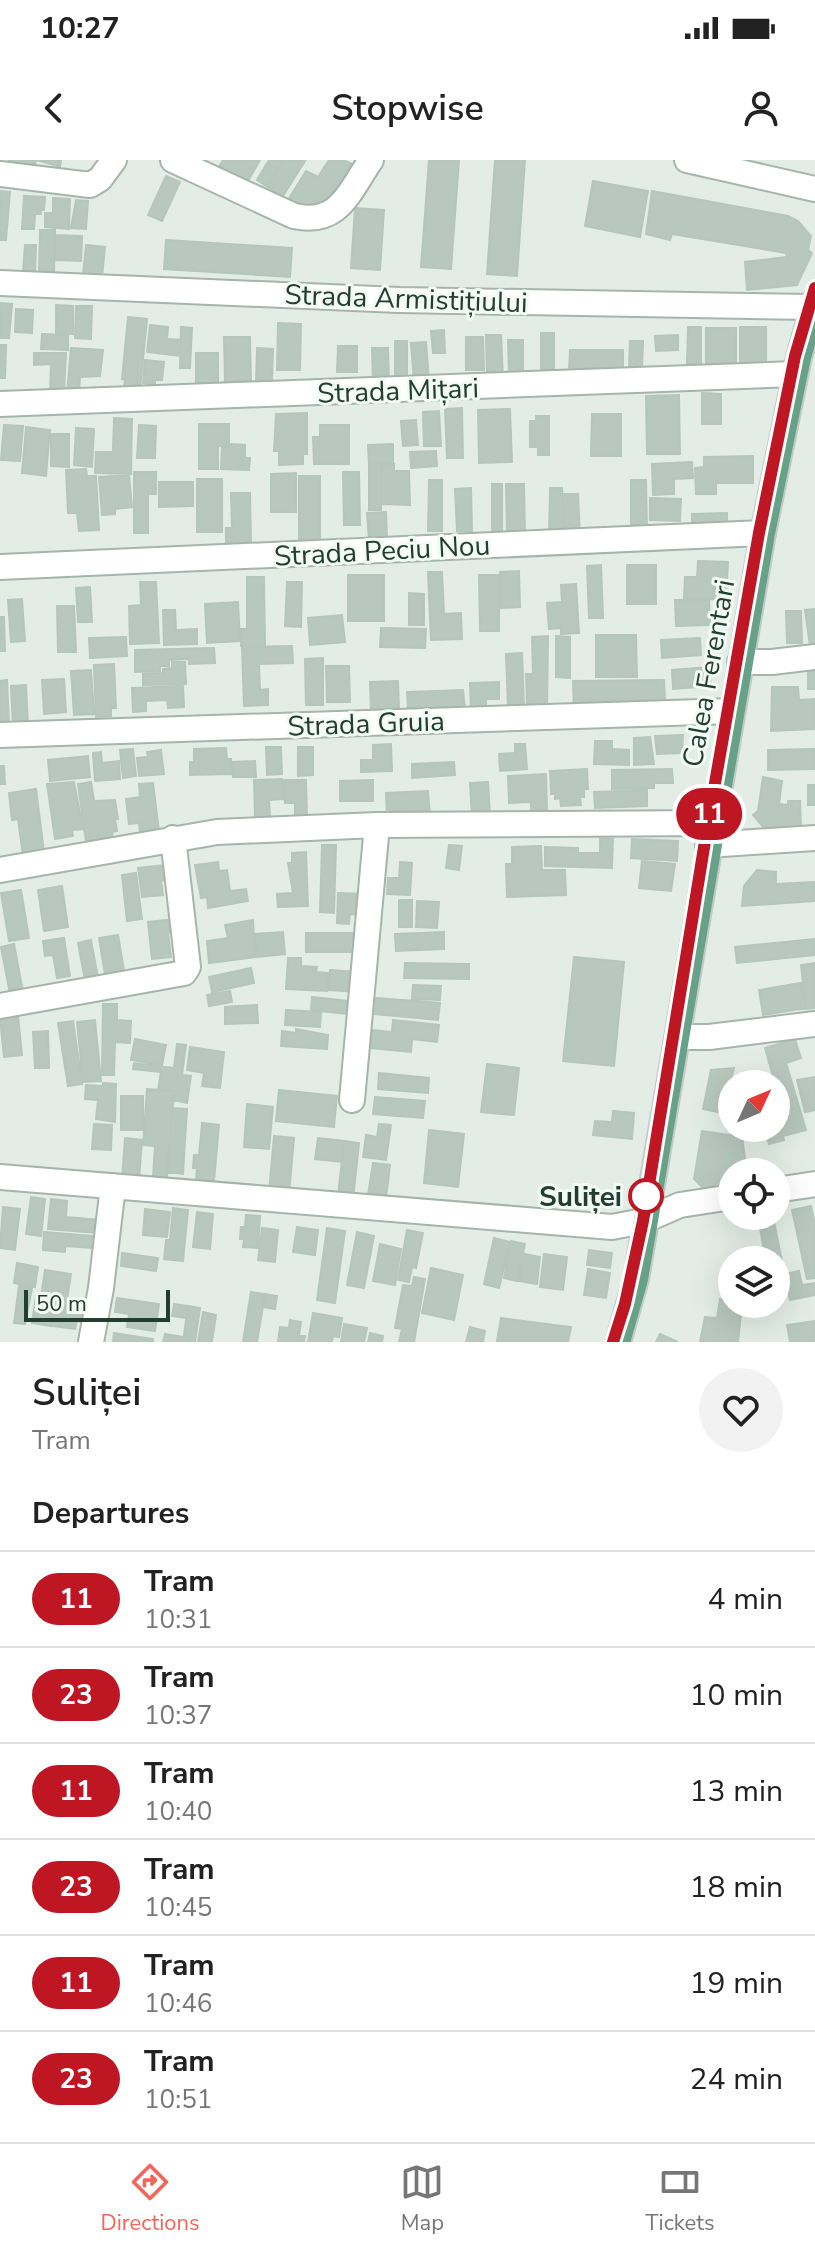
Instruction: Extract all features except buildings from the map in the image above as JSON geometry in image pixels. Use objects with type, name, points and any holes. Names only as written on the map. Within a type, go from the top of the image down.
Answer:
[{"type":"main road","name":"Calea Ferentari","points":[[618,1342],[634,1291],[680,1037],[710,834],[763,533],[795,374],[814,304]]},
{"type":"street","points":[[0,174],[90,185],[100,179],[114,160]]},
{"type":"street","points":[[173,160],[294,216],[311,220],[334,211],[371,160]]},
{"type":"street","points":[[687,160],[815,189]]},
{"type":"street","name":"Strada Armistițiului","points":[[0,283],[399,300],[814,304]]},
{"type":"street","name":"Strada Mițari","points":[[0,404],[795,374]]},
{"type":"street","name":"Strada Peciu Nou","points":[[0,567],[763,533]]},
{"type":"street","points":[[740,662],[815,657]]},
{"type":"street","name":"Strada Gruia","points":[[0,735],[732,711]]},
{"type":"street","points":[[352,1100],[377,825]]},
{"type":"street","points":[[0,870],[173,838],[259,829],[377,825],[815,838]]},
{"type":"street","points":[[0,1006],[184,973],[188,967],[173,838]]},
{"type":"street","points":[[680,1037],[709,1037],[815,1024]]},
{"type":"street","points":[[0,1177],[612,1227],[680,1205],[718,1199]]},
{"type":"street","points":[[790,1188],[815,1184]]},
{"type":"street","points":[[91,1342],[113,1186]]},
{"type":"tram line","points":[[613,1342],[625,1304],[643,1221],[759,533],[795,356],[815,288]]},
{"type":"tram line","name":"11","points":[[613,1342],[625,1304],[643,1221],[759,533],[795,356],[815,288]]},
{"type":"place","name":"Suliței","points":[[646,1196]]}]
